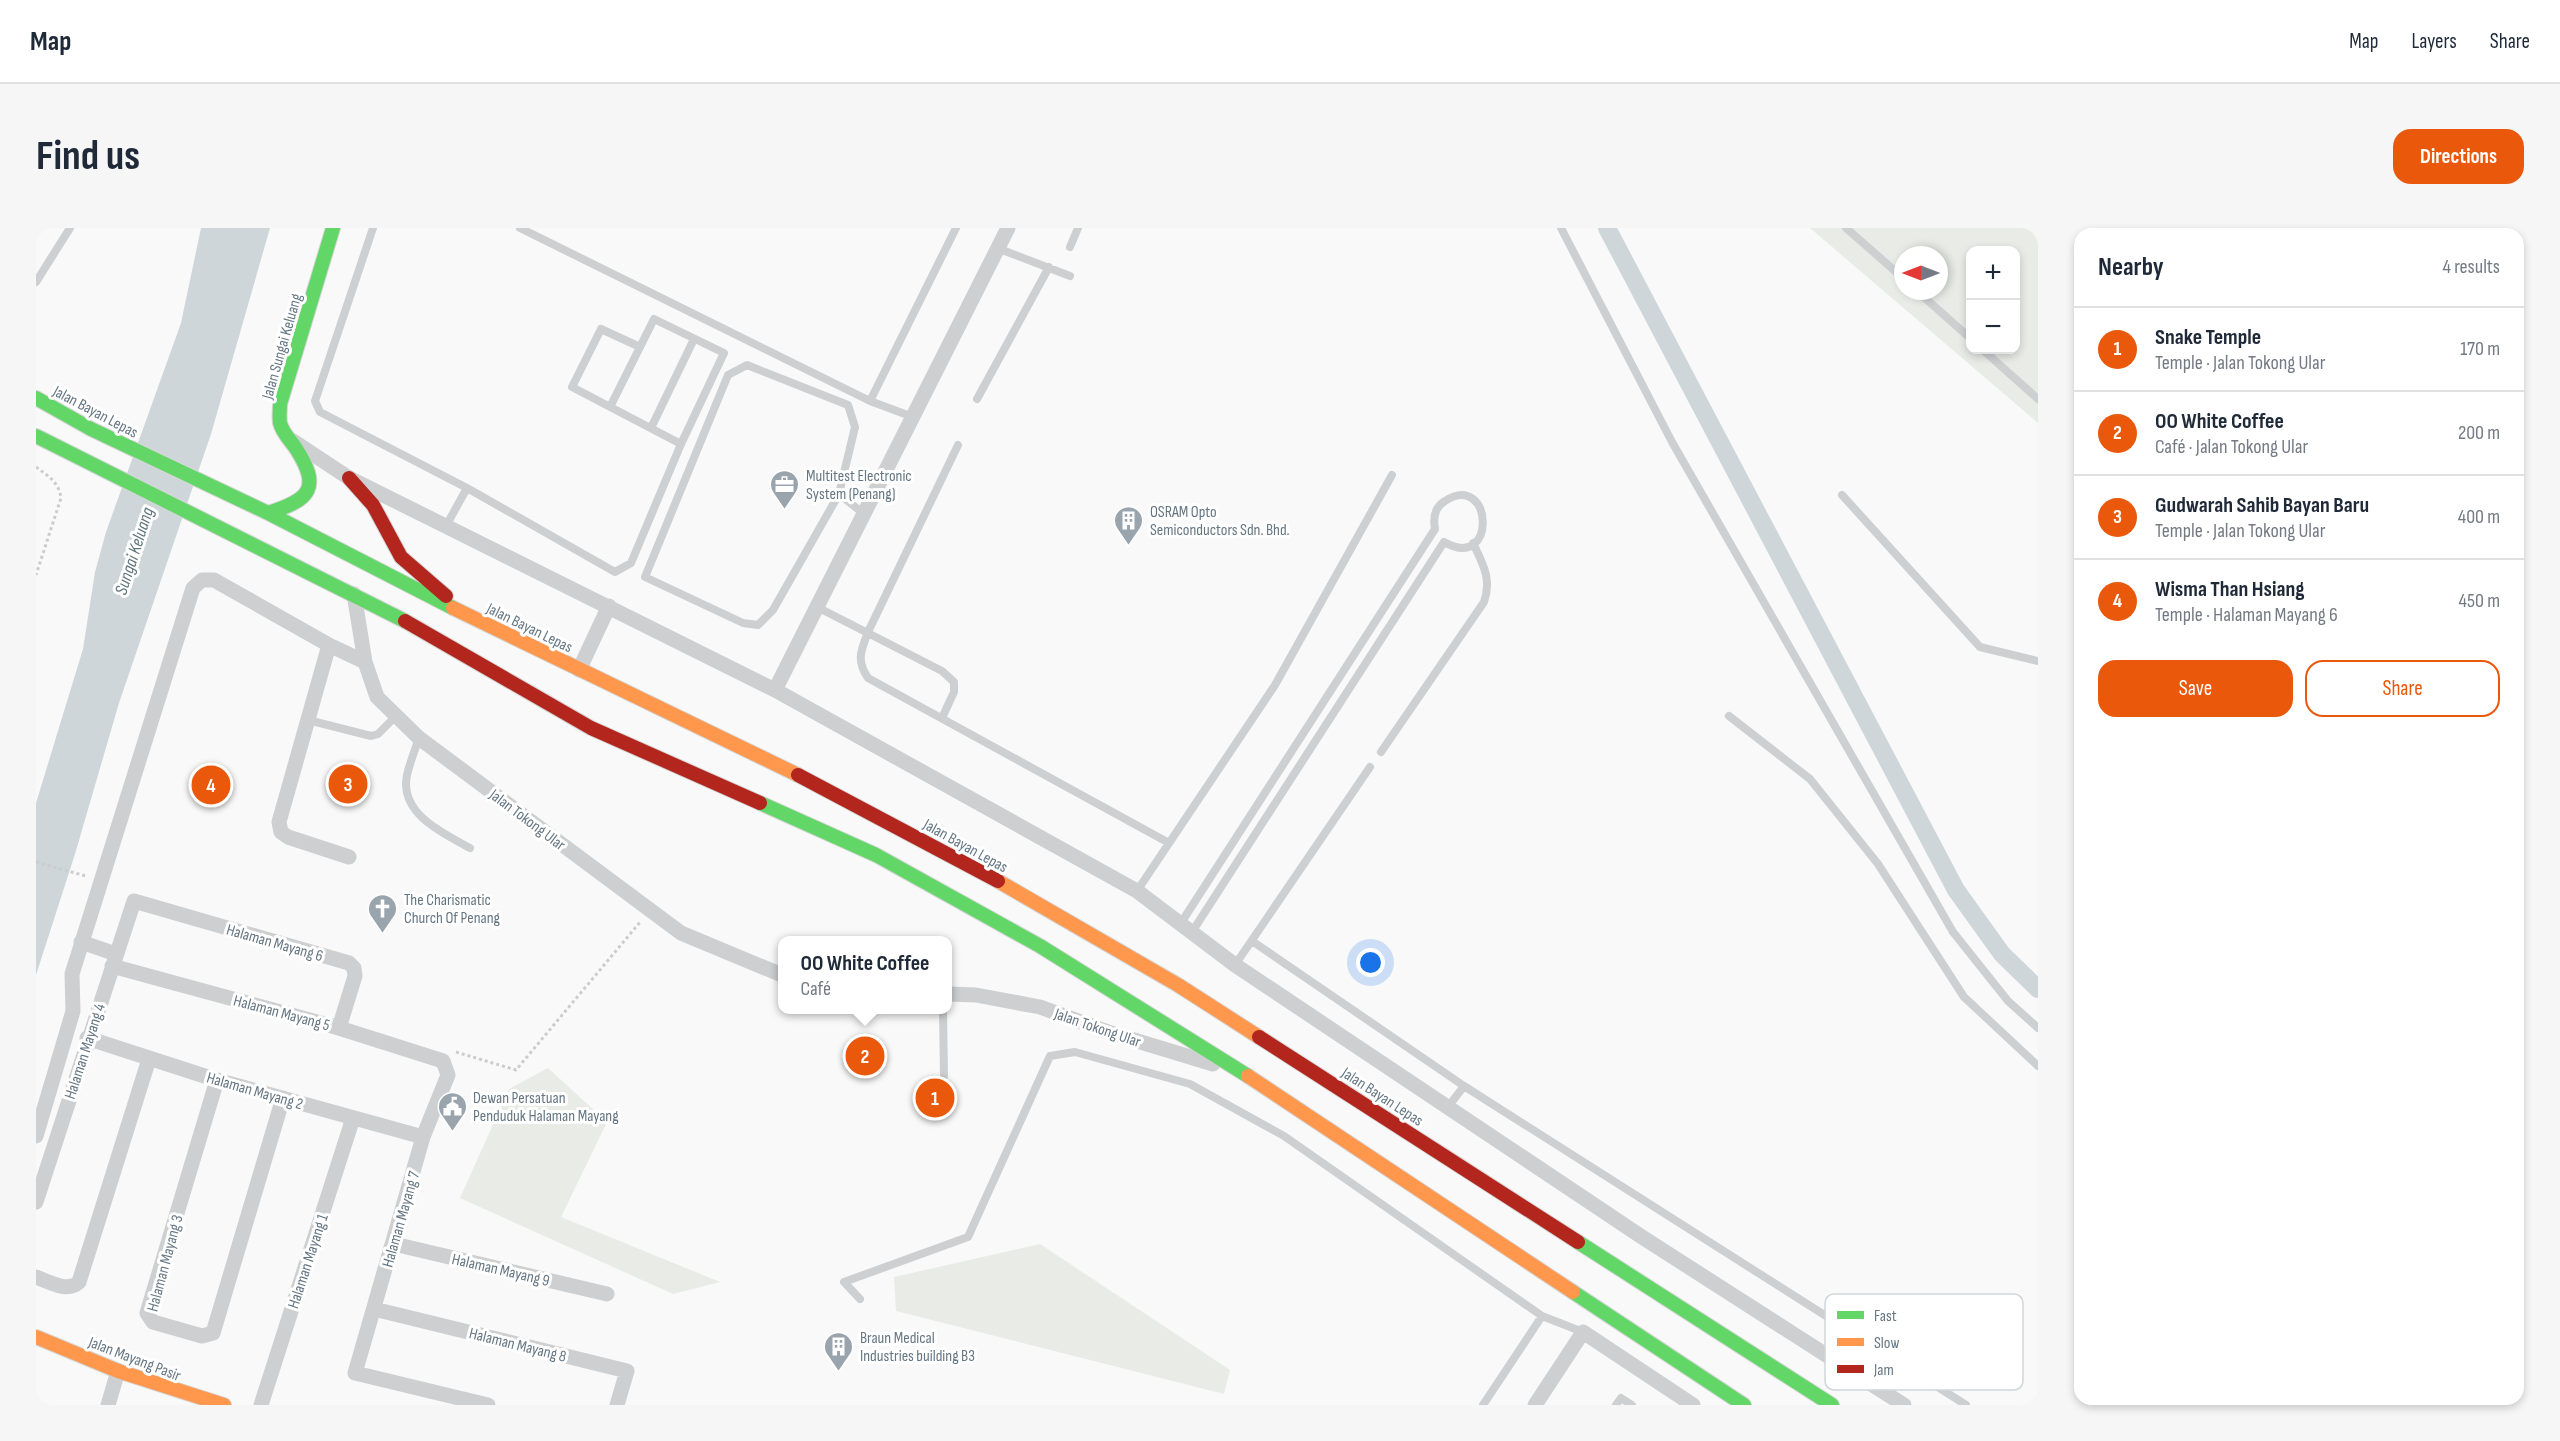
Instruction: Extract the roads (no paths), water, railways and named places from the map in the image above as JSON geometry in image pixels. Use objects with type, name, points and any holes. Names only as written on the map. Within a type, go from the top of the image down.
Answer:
[{"type":"main road","name":"Jalan Sungai Keluang","points":[[267,513],[297,503],[308,491],[309,476],[292,440],[281,427],[280,404],[333,228]]},
{"type":"main road","name":"Jalan Bayan Lepas","points":[[36,398],[91,429],[267,513],[579,670],[814,783],[951,855],[1178,984],[1832,1405]]},
{"type":"main road","points":[[36,436],[417,627],[591,728],[876,855],[1040,946],[1245,1074],[1744,1405]]},
{"type":"main road","points":[[349,478],[373,505],[401,557],[433,586],[479,620]]},
{"type":"main road","name":"Jalan Mayang Pasir","points":[[36,1337],[118,1371],[224,1405]]},
{"type":"street","points":[[775,690],[1008,228]]},
{"type":"street","points":[[292,440],[349,478],[775,690],[1137,891],[1235,965],[1642,1237],[1825,1354]]},
{"type":"street","points":[[36,1136],[73,1011],[72,974],[81,942],[193,588],[201,580],[214,580],[329,645],[365,662]]},
{"type":"street","name":"Jalan Tokong Ular","points":[[354,594],[365,662],[376,697],[419,738],[681,933],[778,973]]},
{"type":"street","points":[[579,670],[609,606]]},
{"type":"street","points":[[329,645],[279,822],[281,832],[288,837],[349,857]]},
{"type":"street","name":"Halaman Mayang 4","points":[[36,1202],[85,1045],[134,901]]},
{"type":"street","name":"Halaman Mayang 6","points":[[134,901],[349,963],[354,968],[355,976],[339,1028]]},
{"type":"street","name":"Halaman Mayang 5","points":[[81,942],[114,960],[339,1028],[445,1064]]},
{"type":"street","name":"Jalan Tokong Ular","points":[[952,993],[976,995],[1040,1007],[1111,1034],[1245,1074]]},
{"type":"street","name":"Halaman Mayang 2","points":[[64,1044],[85,1045],[149,1059],[423,1137]]},
{"type":"street","points":[[36,1277],[68,1288],[79,1282],[149,1059]]},
{"type":"street","name":"Halaman Mayang 7","points":[[445,1064],[448,1075],[423,1137],[355,1373],[488,1405]]},
{"type":"street","name":"Halaman Mayang 3","points":[[217,1080],[147,1313],[153,1322],[202,1336],[213,1333],[284,1098]]},
{"type":"street","name":"Halaman Mayang 1","points":[[261,1405],[353,1118]]},
{"type":"street","name":"Halaman Mayang 9","points":[[394,1244],[607,1294]]},
{"type":"street","name":"Halaman Mayang 8","points":[[374,1309],[627,1371],[617,1405]]},
{"type":"street","points":[[1535,1405],[1583,1332],[1693,1405]]},
{"type":"street","points":[[108,1405],[118,1371]]},
{"type":"street","points":[[1881,1390],[1904,1405]]},
{"type":"lane","points":[[36,282],[70,228]]},
{"type":"lane","points":[[373,228],[315,401],[320,412],[467,488],[615,572],[631,563],[681,444],[724,353],[654,319],[610,407]]},
{"type":"lane","points":[[520,228],[870,401],[913,417]]},
{"type":"lane","points":[[870,401],[956,228]]},
{"type":"lane","points":[[1070,247],[1078,228]]},
{"type":"lane","points":[[1561,228],[1672,442],[1953,932],[2008,1000],[2038,1028]]},
{"type":"lane","points":[[1846,228],[1894,270]]},
{"type":"lane","points":[[998,249],[1070,276]]},
{"type":"lane","points":[[977,399],[1049,267]]},
{"type":"lane","points":[[1927,300],[1966,335]]},
{"type":"lane","points":[[640,347],[601,329],[572,387],[681,444]]},
{"type":"lane","points":[[651,428],[694,339]]},
{"type":"lane","points":[[1987,354],[2038,399]]},
{"type":"lane","points":[[747,365],[848,405],[855,427],[839,494],[773,610],[758,625],[743,623],[645,577],[647,566],[724,385],[734,370],[747,365]]},
{"type":"lane","points":[[958,445],[867,632],[860,654],[860,667],[868,678],[1169,843]]},
{"type":"lane","points":[[1137,891],[1275,685],[1392,475]]},
{"type":"lane","points":[[446,526],[467,488]]},
{"type":"lane","points":[[839,494],[864,514]]},
{"type":"lane","points":[[1842,495],[1980,646],[2038,661]]},
{"type":"lane","points":[[1455,496],[1472,499],[1483,513],[1484,530],[1473,543],[1458,547],[1444,542],[1187,927],[1435,529],[1434,520],[1440,504],[1455,496]]},
{"type":"lane","points":[[1381,752],[1484,602],[1489,587],[1486,570],[1473,543]]},
{"type":"lane","points":[[817,607],[942,671],[954,682],[954,692],[942,718]]},
{"type":"lane","points":[[308,720],[371,736],[378,734],[396,716]]},
{"type":"lane","points":[[1729,716],[1810,778],[1878,864],[1964,997],[2038,1066]]},
{"type":"lane","points":[[419,738],[407,775],[406,788],[409,803],[434,828],[470,848]]},
{"type":"lane","points":[[1235,965],[1370,767]]},
{"type":"lane","points":[[1251,941],[1464,1086],[1825,1315]]},
{"type":"lane","points":[[944,1014],[944,1076]]},
{"type":"lane","points":[[860,1299],[844,1282],[968,1238],[1050,1056],[1075,1052],[1190,1084],[1284,1136],[1542,1316],[1583,1332]]},
{"type":"lane","points":[[1448,1107],[1464,1086]]},
{"type":"lane","points":[[1483,1405],[1542,1316]]},
{"type":"lane","points":[[1942,1390],[1966,1405]]},
{"type":"lane","points":[[1616,1405],[1621,1398],[1632,1405]]},
{"type":"water","name":"Sungai Keluang","points":[[201,228],[270,228],[211,434],[119,703],[75,854],[36,975],[36,803],[83,649],[95,572],[106,532],[181,323]]},
{"type":"waterway","points":[[1607,228],[1956,890],[2002,954],[2038,989]]},
{"type":"place","name":"Multitest Electronic System (Penang)","points":[[785,510]]},
{"type":"place","name":"OSRAM Opto Semiconductors Sdn. Bhd.","points":[[1129,546]]},
{"type":"place","name":"Gudwarah Sahib Bayan Baru","points":[[348,784]]},
{"type":"place","name":"Wisma Than Hsiang","points":[[211,785]]},
{"type":"place","name":"The Charismatic Church Of Penang","points":[[383,934]]},
{"type":"place","name":"OO White Coffee","points":[[865,1056]]},
{"type":"place","name":"Snake Temple","points":[[935,1098]]},
{"type":"place","name":"Dewan Persatuan Penduduk Halaman Mayang","points":[[452,1132]]},
{"type":"place","name":"Braun Medical Industries building B3","points":[[839,1372]]}]
